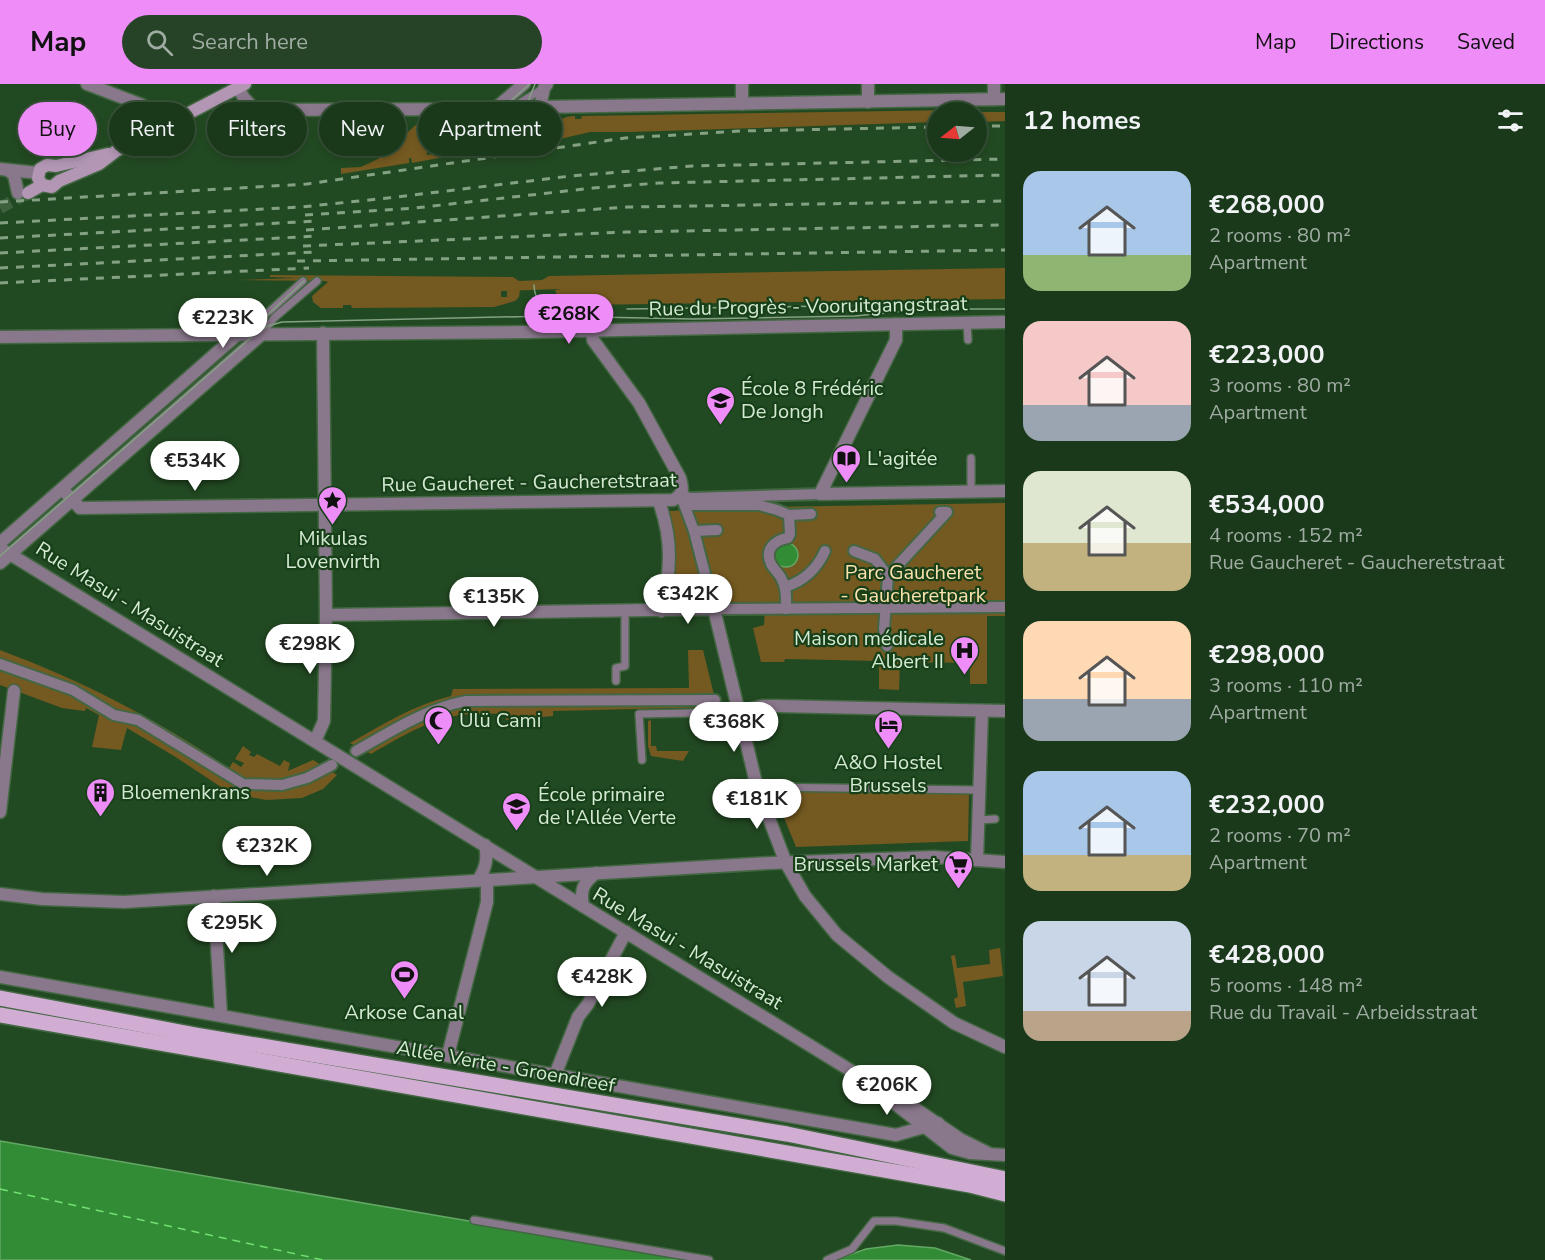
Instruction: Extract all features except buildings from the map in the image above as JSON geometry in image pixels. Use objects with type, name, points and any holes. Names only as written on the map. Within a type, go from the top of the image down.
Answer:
[{"type":"main road","points":[[195,110],[241,86]]},
{"type":"main road","points":[[40,179],[40,169],[47,165],[56,166],[109,154]]},
{"type":"main road","points":[[40,179],[52,187],[59,181],[99,164],[109,156]]},
{"type":"main road","points":[[56,166],[60,176],[59,181]]},
{"type":"main road","points":[[23,193],[40,179]]},
{"type":"main road","name":"Allée Verte - Groendreef","points":[[0,998],[196,1035],[787,1134],[1005,1179]]},
{"type":"main road","name":"Allée Verte - Groendreef","points":[[0,1015],[970,1185],[1005,1194]]},
{"type":"street","points":[[87,84],[134,102]]},
{"type":"street","points":[[503,102],[524,84]]},
{"type":"street","points":[[742,84],[742,104]]},
{"type":"street","points":[[868,84],[868,102]]},
{"type":"street","points":[[545,86],[540,107],[999,99],[994,84]]},
{"type":"street","points":[[241,86],[244,98],[255,110],[418,109]]},
{"type":"street","points":[[4,170],[40,179]]},
{"type":"street","points":[[4,170],[14,175],[23,193]]},
{"type":"street","name":"Rue du Progrès - Vooruitgangstraat","points":[[0,337],[592,330],[1005,322]]},
{"type":"street","points":[[820,494],[896,340],[896,324]]},
{"type":"street","points":[[592,330],[593,339],[627,384],[680,478],[683,501],[694,531],[757,787],[786,862],[805,896],[837,935],[888,978],[954,1023],[1005,1047]]},
{"type":"street","points":[[315,741],[324,721],[326,615],[324,333]]},
{"type":"street","points":[[0,563],[3,549],[62,489],[238,334]]},
{"type":"street","points":[[3,549],[73,501],[262,334]]},
{"type":"street","points":[[62,489],[73,501]]},
{"type":"street","name":"Rue Gaucheret - Gaucheretstraat","points":[[73,501],[80,508],[324,506],[659,502],[683,501],[691,498],[1005,491]]},
{"type":"street","points":[[683,501],[759,505],[789,515],[811,514]]},
{"type":"street","points":[[659,502],[669,538],[667,588],[661,611]]},
{"type":"street","points":[[887,646],[884,635],[885,609],[891,576],[947,512],[940,512]]},
{"type":"street","points":[[786,609],[782,577],[770,563],[768,554],[770,547],[778,540],[789,538],[789,515]]},
{"type":"street","points":[[694,531],[717,530]]},
{"type":"street","name":"Rue Masui - Masuistraat","points":[[3,549],[871,1083],[882,1086],[932,1125]]},
{"type":"street","points":[[785,587],[795,584],[813,571],[825,551]]},
{"type":"street","points":[[854,551],[875,559],[891,576]]},
{"type":"street","points":[[326,615],[1005,607]]},
{"type":"street","points":[[0,664],[73,690],[114,715],[138,720],[243,784],[282,785],[298,782],[332,765]]},
{"type":"street","points":[[0,812],[14,691],[20,672]]},
{"type":"street","points":[[356,751],[417,717],[444,705],[466,701],[715,700]]},
{"type":"street","points":[[740,712],[762,706],[1005,711]]},
{"type":"street","points":[[977,860],[982,711]]},
{"type":"street","points":[[448,1055],[487,902],[483,879],[488,857],[485,845]]},
{"type":"street","points":[[0,894],[100,902],[786,862],[934,857],[1005,862]]},
{"type":"street","points":[[583,906],[582,889],[585,882],[596,873]]},
{"type":"street","points":[[214,896],[220,1015]]},
{"type":"street","points":[[555,1075],[578,1017],[588,1004],[626,932]]},
{"type":"street","name":"Allée Verte - Groendreef","points":[[0,977],[896,1135],[932,1125]]},
{"type":"street","points":[[932,1125],[952,1148],[970,1153],[1005,1155]]},
{"type":"lane","points":[[521,102],[545,86]]},
{"type":"lane","points":[[238,334],[264,316],[303,281]]},
{"type":"lane","points":[[262,334],[274,318],[317,281]]},
{"type":"lane","points":[[967,323],[968,340]]},
{"type":"lane","points":[[971,458],[971,491]]},
{"type":"lane","points":[[616,681],[616,668],[625,666],[625,612]]},
{"type":"lane","points":[[642,760],[639,714],[740,712]]},
{"type":"lane","points":[[757,787],[979,790]]},
{"type":"lane","points":[[978,819],[995,819]]},
{"type":"lane","points":[[474,1220],[709,1260]]},
{"type":"lane","points":[[827,1260],[852,1249],[874,1221],[896,1221],[944,1228],[1005,1251]]},
{"type":"green space","points":[[927,110],[927,122],[590,132],[562,139],[562,120],[570,116],[581,119],[582,116]]},
{"type":"green space","points":[[987,112],[1005,112],[1005,121],[987,122]]},
{"type":"green space","points":[[418,123],[418,156],[450,156],[412,163],[409,158],[409,163],[341,174],[341,168],[361,167],[381,156],[406,156],[406,134]]},
{"type":"green space","points":[[1005,268],[1005,299],[579,305],[559,300],[555,290],[561,289],[520,290],[519,297],[515,301],[494,307],[352,308],[351,305],[343,305],[343,308],[321,308],[313,302],[312,296],[328,282],[238,280],[299,278],[270,277],[270,275],[513,277],[519,281],[542,280],[549,276]],"holes":[[[501,291],[507,291],[507,297],[501,297]]]},
{"type":"green space","name":"Parc Gaucheret - Gaucheretpark","points":[[1005,503],[1005,616],[987,616],[987,684],[970,684],[970,663],[900,662],[899,690],[879,689],[879,661],[785,659],[784,662],[761,662],[753,628],[764,625],[765,607],[668,608],[672,560],[669,511]]},
{"type":"green space","points":[[0,650],[118,702],[174,733],[229,768],[233,762],[241,767],[244,763],[235,759],[243,746],[251,752],[249,755],[254,757],[257,754],[280,766],[284,760],[290,763],[288,771],[313,760],[337,775],[323,789],[302,798],[266,800],[224,789],[127,728],[121,750],[92,747],[99,715],[86,708],[85,711],[62,708],[0,685]]},
{"type":"green space","points":[[688,650],[703,650],[717,707],[553,711],[553,716],[506,720],[506,714],[459,715],[432,722],[371,754],[350,743],[411,710],[451,696],[453,689],[689,688]]},
{"type":"green space","points":[[651,720],[651,746],[656,746],[657,751],[689,751],[683,761],[651,756],[648,746],[648,721]]},
{"type":"green space","points":[[773,791],[969,793],[968,841],[796,847]]},
{"type":"green space","points":[[1000,948],[1003,976],[963,982],[966,1006],[956,1008],[954,999],[958,997],[951,956],[955,955],[957,968],[990,964],[989,950]]},
{"type":"shaded area","points":[[786,543],[791,544],[797,550],[797,560],[791,566],[786,567],[781,566],[775,560],[774,555],[775,550],[781,544]]},
{"type":"shaded area","points":[[0,1141],[697,1260],[0,1260]]},
{"type":"shaded area","points":[[898,1245],[935,1248],[971,1260],[835,1260],[866,1249]]},
{"type":"ferry route","points":[[0,1189],[323,1260]]},
{"type":"tunnel","points":[[0,208],[28,193]]},
{"type":"tram line","points":[[509,102],[530,84]]},
{"type":"tram line","points":[[529,102],[535,84]]},
{"type":"tram line","points":[[252,329],[304,281]]},
{"type":"tram line","points":[[534,285],[541,304],[558,314]]},
{"type":"tram line","points":[[627,309],[897,305]]},
{"type":"tram line","points":[[0,556],[255,334],[268,326],[282,322],[547,316],[693,319],[855,316],[927,309],[1005,309]]},
{"type":"railway","points":[[987,126],[1005,126]]},
{"type":"railway","points":[[0,202],[307,184],[625,138],[741,131],[927,127]]},
{"type":"railway","points":[[0,223],[301,207],[571,176],[692,166],[1005,159]]},
{"type":"railway","points":[[305,215],[415,208],[659,183],[1005,175]]},
{"type":"railway","points":[[306,230],[627,207],[1005,201]]},
{"type":"railway","points":[[0,238],[317,221]]},
{"type":"railway","points":[[303,246],[626,232],[1005,225]]},
{"type":"railway","points":[[0,253],[318,236]]},
{"type":"railway","points":[[297,261],[1005,250]]},
{"type":"railway","points":[[0,268],[315,252]]},
{"type":"railway","points":[[0,283],[309,268]]},
{"type":"place","name":"École 8 Frédéric De Jongh","points":[[720,426]]},
{"type":"place","name":"L'agitée","points":[[846,484]]},
{"type":"place","name":"Mikulas Lovenvirth","points":[[333,526]]},
{"type":"place","name":"Maison médicale Albert II","points":[[965,676]]},
{"type":"place","name":"Ülü Cami","points":[[438,746]]},
{"type":"place","name":"A&O Hostel Brussels","points":[[888,750]]},
{"type":"place","name":"Bloemenkrans","points":[[100,818]]},
{"type":"place","name":"École primaire de l'Allée Verte","points":[[517,832]]},
{"type":"place","name":"Brussels Market","points":[[959,890]]},
{"type":"place","name":"Arkose Canal","points":[[404,1000]]}]
